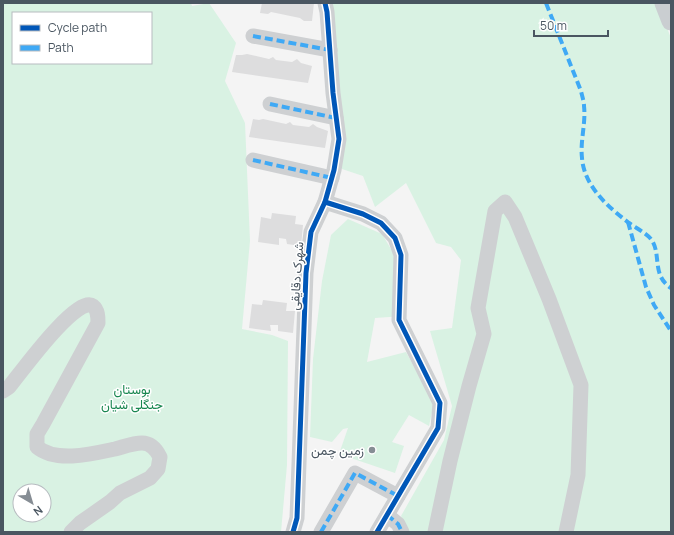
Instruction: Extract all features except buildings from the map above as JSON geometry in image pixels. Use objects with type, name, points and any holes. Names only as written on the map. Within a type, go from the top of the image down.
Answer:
[{"type":"main road","points":[[664,3],[671,21]]},
{"type":"street","name":"شهرک دقایقی","points":[[292,532],[297,518],[306,273],[311,232],[325,202],[332,178],[339,139],[325,3]]},
{"type":"street","points":[[253,36],[330,50]]},
{"type":"street","points":[[270,104],[336,118]]},
{"type":"street","points":[[253,160],[332,178]]},
{"type":"street","points":[[325,202],[363,214],[381,223],[395,238],[401,255],[399,320],[440,403],[438,428],[377,532]]},
{"type":"street","points":[[435,532],[450,461],[484,334],[478,308],[495,211],[505,202],[515,217],[549,300],[581,386],[578,475],[566,532]]},
{"type":"street","points":[[3,391],[9,387],[56,329],[73,313],[86,305],[94,307],[97,313],[98,323],[37,434],[37,447],[54,456],[70,456],[106,451],[142,443],[154,447],[160,457],[156,471],[150,478],[120,493],[80,523],[71,532]]},
{"type":"street","points":[[321,532],[355,473],[398,496]]},
{"type":"street","points":[[387,515],[398,524],[402,532]]},
{"type":"green space","name":"بوستان جنگلی شیان","points":[[3,3],[191,3],[192,6],[209,3],[236,43],[225,81],[245,123],[250,241],[242,329],[272,335],[288,341],[287,465],[281,532],[3,532]]},
{"type":"green space","points":[[329,3],[657,3],[671,38],[671,532],[409,532],[401,516],[444,440],[452,406],[430,331],[452,328],[461,260],[451,247],[436,243],[406,183],[375,207],[363,176],[342,169]]},
{"type":"green space","points":[[348,219],[382,234],[404,271],[404,316],[375,318],[367,362],[406,352],[434,403],[429,426],[409,415],[392,442],[404,446],[395,473],[339,454],[348,428],[343,429],[332,442],[310,437],[313,359],[322,281],[331,235]]},
{"type":"marked path","points":[[546,3],[583,98],[584,119],[582,158],[587,178],[592,187],[605,203],[651,239],[656,251],[661,277],[671,288]]},
{"type":"marked path","points":[[253,36],[330,50]]},
{"type":"marked path","points":[[270,104],[336,118]]},
{"type":"marked path","points":[[253,160],[332,178]]},
{"type":"marked path","points":[[628,222],[646,287],[654,305],[671,331]]},
{"type":"marked path","points":[[321,532],[355,473],[398,496]]},
{"type":"marked path","points":[[387,515],[398,524],[402,532]]},
{"type":"cycle path","points":[[293,532],[297,518],[306,273],[311,232],[325,202],[334,170],[339,139],[333,93],[325,3]]},
{"type":"cycle path","points":[[325,202],[363,214],[381,223],[395,238],[401,255],[399,320],[440,403],[438,428],[377,532]]},
{"type":"place","name":"زمین چمن","points":[[372,450]]}]
